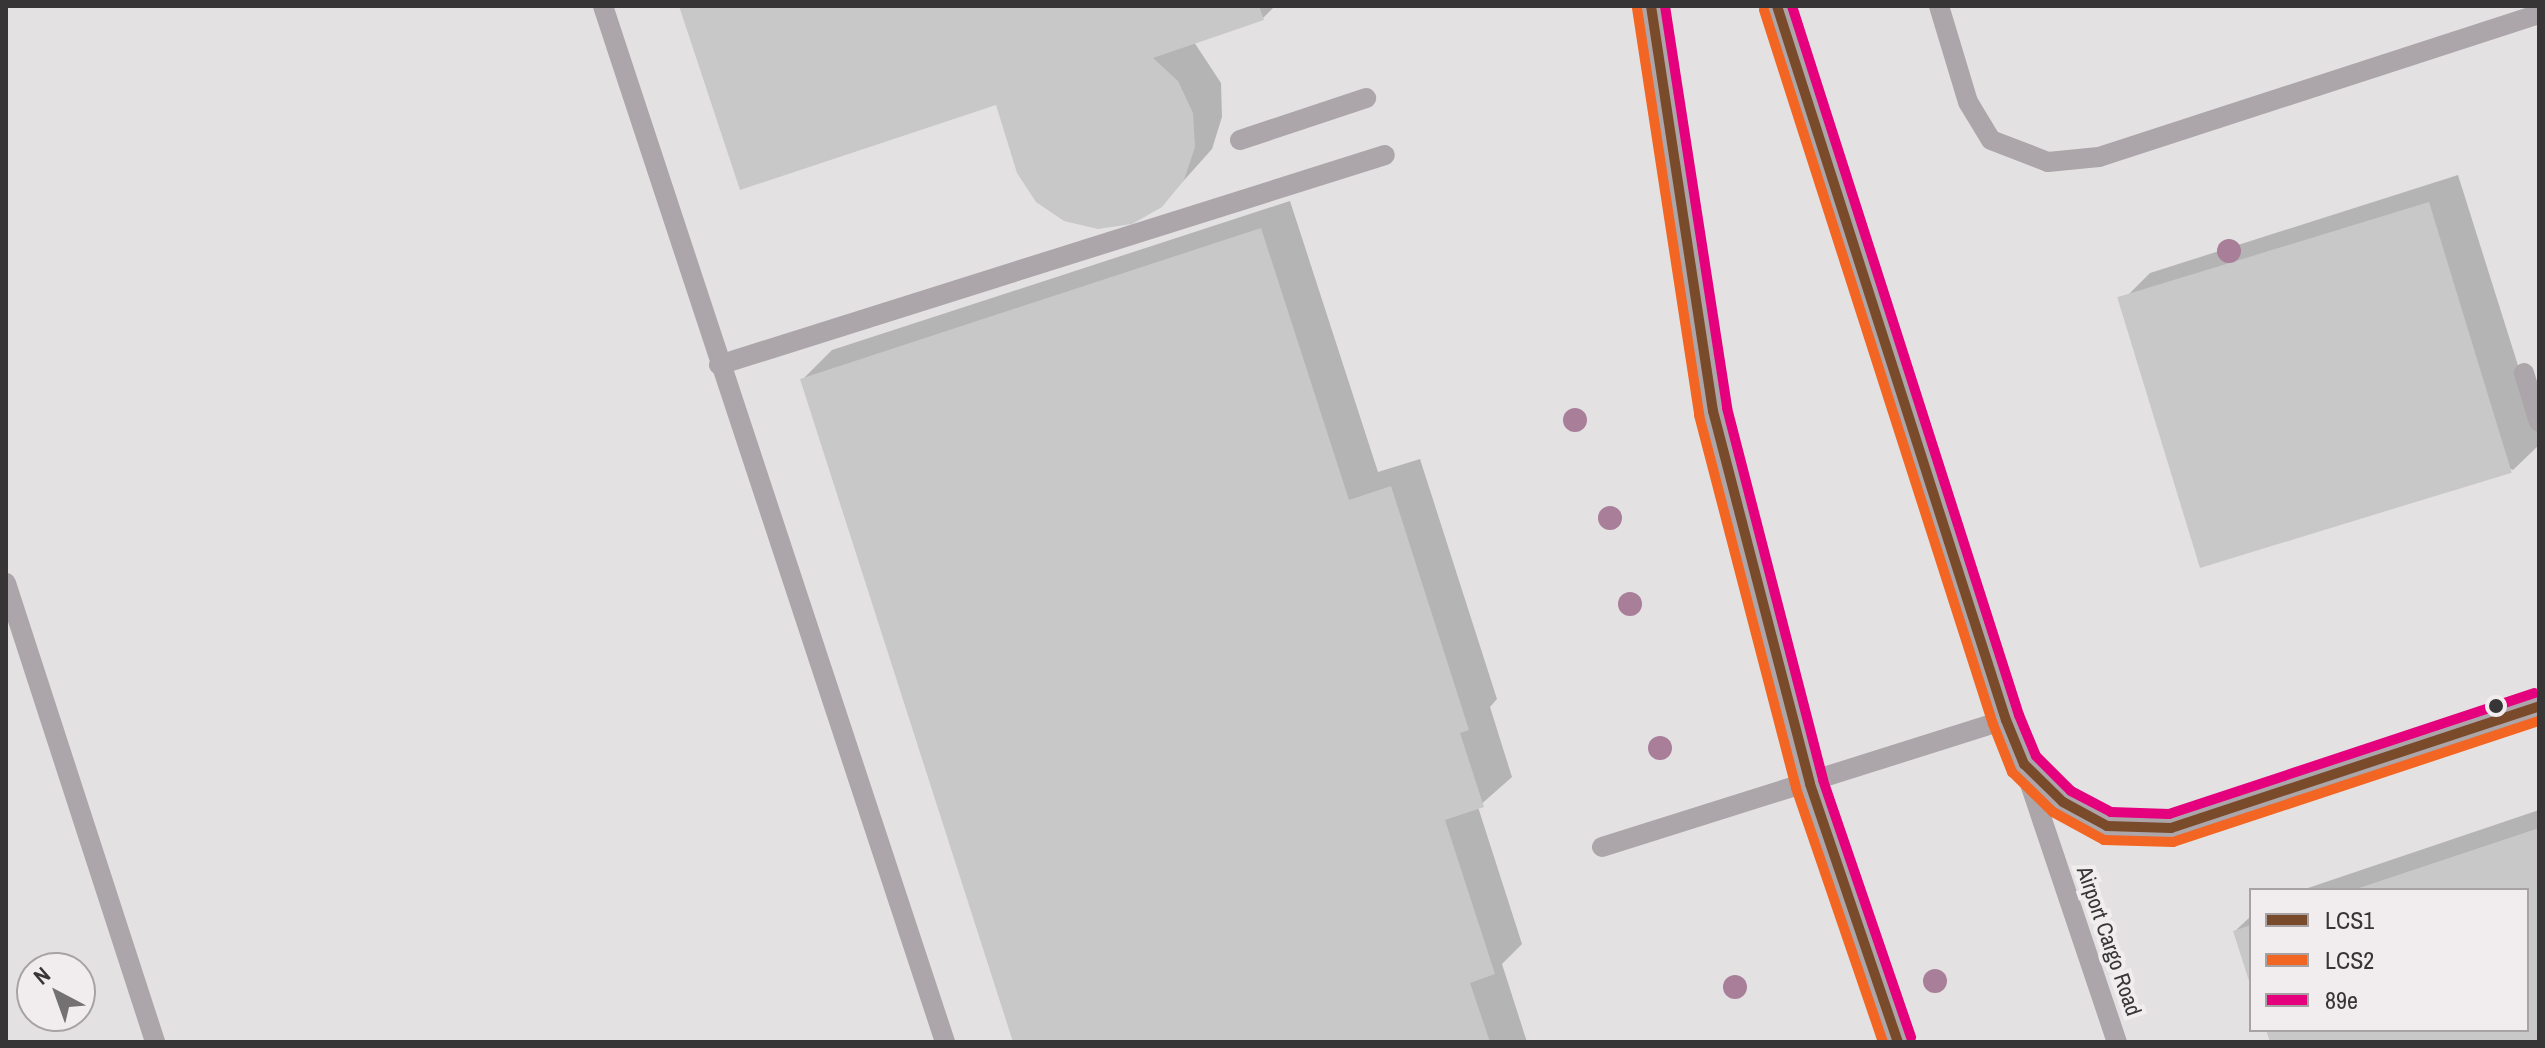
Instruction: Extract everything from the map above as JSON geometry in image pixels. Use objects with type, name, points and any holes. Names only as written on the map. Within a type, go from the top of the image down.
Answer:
[{"type":"lane","points":[[603,6],[945,1042]]},
{"type":"lane","points":[[1651,6],[1713,411],[1810,784],[1898,1042]]},
{"type":"lane","name":"Airport Cargo Road","points":[[1777,6],[2006,720],[2024,764],[2117,1042]]},
{"type":"lane","points":[[1939,6],[1968,102],[1991,140],[2048,162],[2099,157],[2539,14]]},
{"type":"lane","points":[[1240,140],[1366,98]]},
{"type":"lane","points":[[719,365],[1385,155]]},
{"type":"lane","points":[[2524,373],[2539,422]]},
{"type":"lane","points":[[6,583],[155,1042]]},
{"type":"lane","name":"Airport Cargo Road","points":[[2024,764],[2063,802],[2107,826],[2171,828],[2539,706]]},
{"type":"lane","points":[[1602,847],[2006,720]]},
{"type":"building","points":[[679,6],[1259,6],[1264,20],[1153,58],[1178,81],[1193,113],[1195,147],[1184,180],[1162,207],[1132,224],[1098,229],[1064,221],[1036,202],[1017,173],[996,105],[740,190]]},
{"type":"building","points":[[2429,202],[2512,473],[2200,568],[2117,297]]},
{"type":"building","points":[[1261,228],[1349,500],[1391,486],[1469,730],[1460,733],[1484,807],[1445,820],[1495,974],[1470,983],[1490,1042],[1013,1042],[800,379]]},
{"type":"building","points":[[2539,828],[2539,1042],[2270,1042],[2267,1032],[2529,1032],[2529,888],[2359,888]]},
{"type":"building","points":[[2249,926],[2249,981],[2233,931]]},
{"type":"transit line","name":"LCS1","points":[[1651,6],[1713,411],[1810,784],[1898,1042]]},
{"type":"transit line","name":"89e","points":[[1665,6],[1727,408],[1823,780],[1911,1037]]},
{"type":"transit line","name":"LCS1","points":[[1777,6],[2006,720],[2024,764],[2063,802],[2107,826],[2171,828],[2539,706]]},
{"type":"transit line","name":"89e","points":[[1792,6],[2019,715],[2036,756],[2071,791],[2111,812],[2169,814],[2535,693]]},
{"type":"transit line","name":"LCS2","points":[[1637,8],[1699,415],[1796,788],[1883,1042]]},
{"type":"transit line","name":"LCS2","points":[[1764,10],[1993,724],[2012,772],[2053,812],[2104,840],[2173,842],[2539,721]]}]
